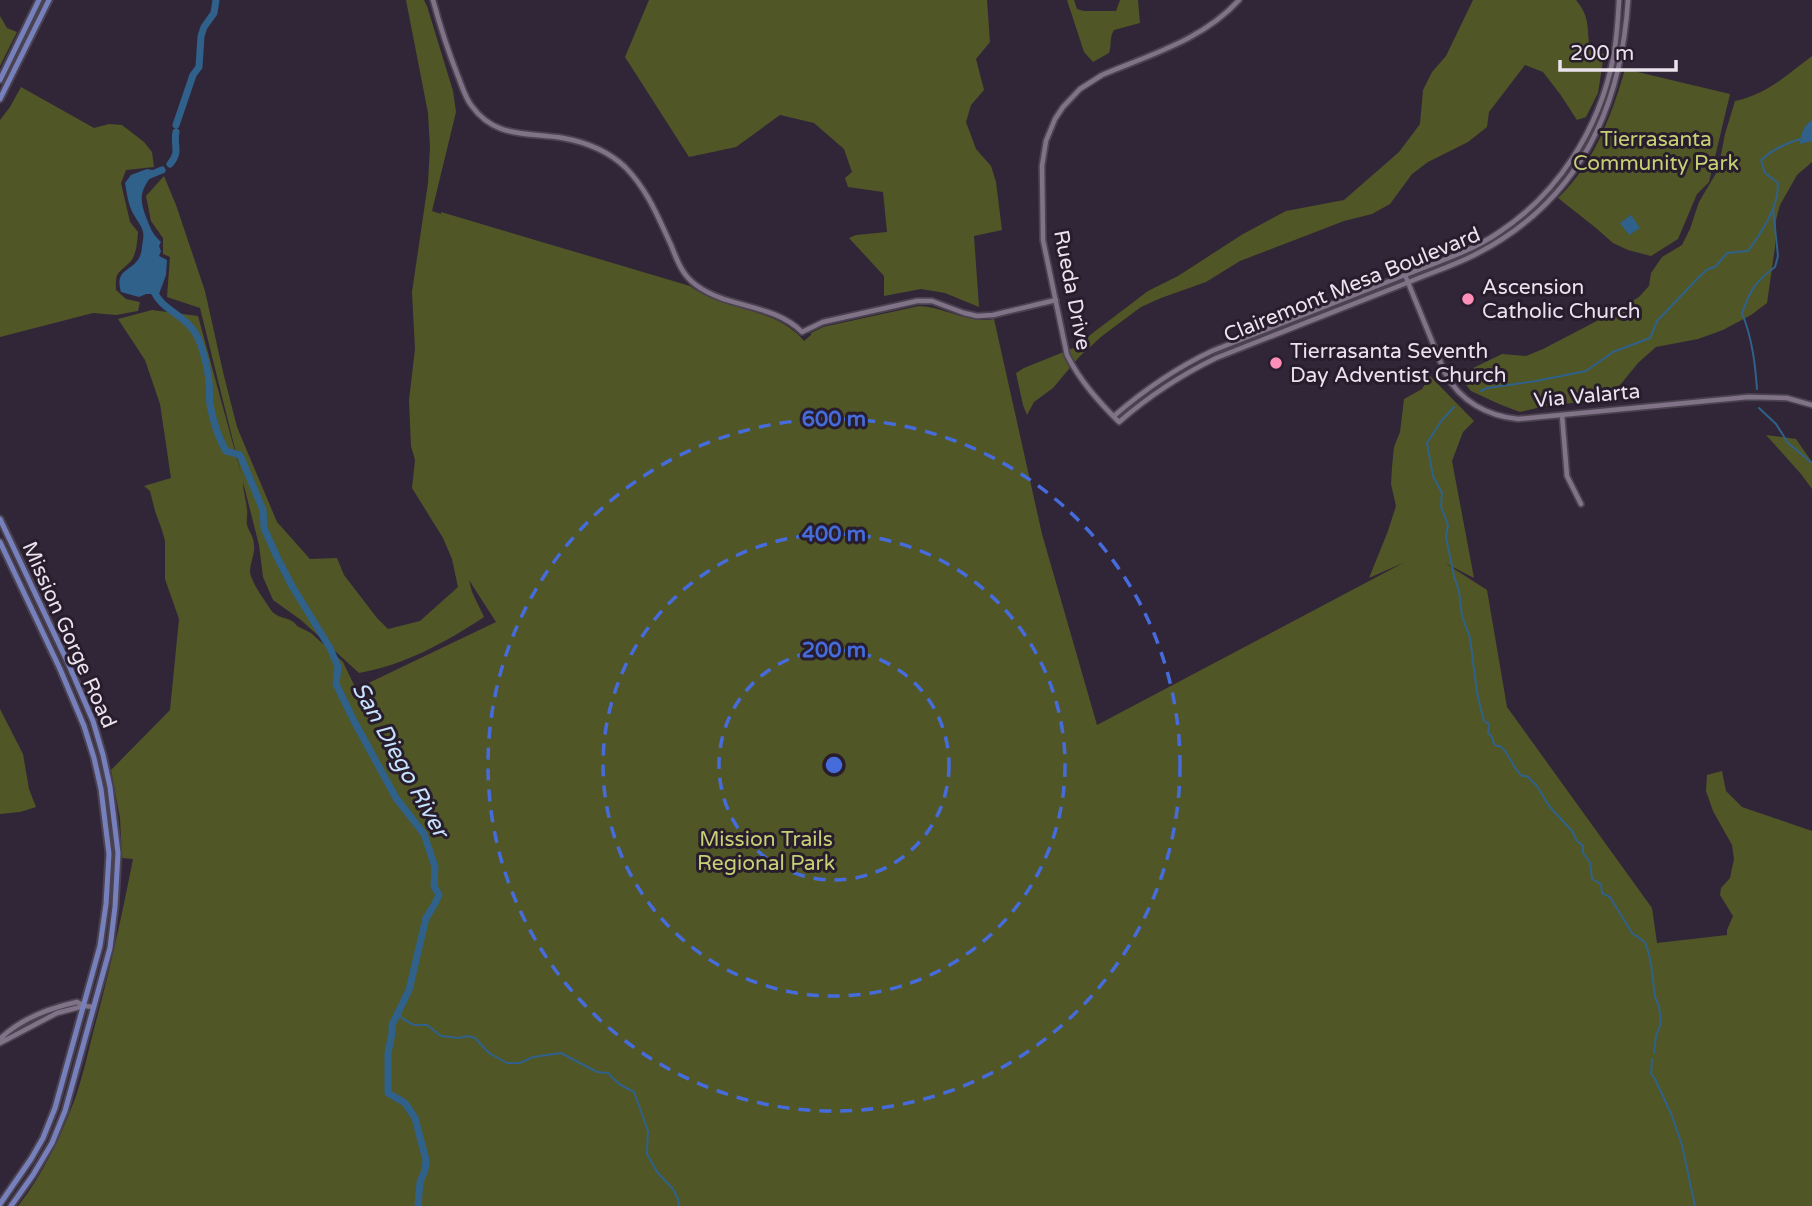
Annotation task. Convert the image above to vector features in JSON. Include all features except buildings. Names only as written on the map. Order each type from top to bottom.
[{"type":"main road","points":[[0,80],[39,0]]},
{"type":"main road","points":[[0,99],[49,0]]},
{"type":"main road","name":"Mission Gorge Road","points":[[0,519],[82,694],[100,744],[110,787],[118,853],[110,947],[65,1111],[52,1143],[26,1188],[11,1206]]},
{"type":"main road","name":"Mission Gorge Road","points":[[0,542],[73,696],[84,726],[101,789],[108,854],[106,904],[100,946],[55,1108],[43,1138],[0,1204]]},
{"type":"main road","points":[[23,1171],[23,1184],[26,1188]]},
{"type":"street","points":[[433,0],[467,99],[482,118],[510,132],[560,138],[596,147],[622,164],[648,196],[682,269],[694,284],[715,296],[779,316],[792,322],[802,332],[823,322],[916,301],[932,301],[977,316],[993,315],[1056,300]]},
{"type":"street","name":"Rueda Drive","points":[[1119,422],[1084,384],[1067,355],[1043,240],[1042,166],[1046,141],[1055,119],[1071,97],[1090,82],[1193,37],[1213,24],[1238,0]]},
{"type":"street","name":"Clairemont Mesa Boulevard","points":[[1114,416],[1149,387],[1185,364],[1455,255],[1496,235],[1519,219],[1545,194],[1574,156],[1590,128],[1615,51],[1619,0]]},
{"type":"street","name":"Clairemont Mesa Boulevard","points":[[1119,422],[1153,394],[1189,371],[1477,254],[1524,225],[1551,200],[1575,170],[1597,131],[1615,86],[1623,50],[1628,0]]},
{"type":"street","points":[[1574,156],[1575,170]]},
{"type":"street","name":"Via Valarta","points":[[1405,275],[1449,382],[1462,396],[1482,410],[1518,419],[1746,397],[1787,398],[1812,405]]},
{"type":"street","points":[[1562,415],[1567,476],[1581,505]]},
{"type":"street","points":[[0,1041],[57,1013],[85,1006],[94,1007]]},
{"type":"green space","name":"Mission Trails Regional Park","points":[[406,0],[424,0],[427,6],[453,91],[456,112],[432,211],[690,286],[718,301],[779,321],[804,341],[811,333],[823,327],[919,306],[975,319],[994,319],[1042,534],[1097,725],[1405,562],[1369,578],[1396,506],[1391,484],[1392,467],[1404,399],[1422,389],[1430,376],[1474,421],[1463,432],[1452,461],[1474,578],[1445,563],[1487,590],[1507,707],[1652,908],[1657,943],[1727,935],[1733,916],[1720,895],[1721,888],[1730,878],[1734,859],[1732,845],[1713,811],[1706,791],[1707,775],[1722,771],[1726,791],[1742,807],[1812,831],[1812,1206],[18,1206],[52,1152],[77,1093],[120,922],[133,859],[122,858],[120,818],[111,770],[170,710],[179,619],[165,579],[165,541],[150,491],[144,486],[171,478],[160,404],[145,360],[118,319],[152,310],[198,316],[242,477],[200,308],[167,297],[170,257],[163,254],[163,238],[151,221],[146,196],[164,176],[205,291],[237,427],[277,522],[310,559],[337,558],[344,575],[388,629],[420,621],[458,587],[452,559],[443,538],[412,488],[415,460],[411,446],[409,400],[415,349],[412,292],[428,183],[428,113]],"holes":[[[243,482],[259,545],[263,577],[273,600],[301,620],[359,673],[393,664],[424,651],[484,617],[469,580],[496,622],[356,689],[343,662],[311,633],[274,613],[256,586],[250,572],[254,542],[247,525]]]},
{"type":"green space","points":[[649,0],[987,0],[990,42],[976,59],[984,90],[971,105],[966,122],[976,149],[991,166],[996,182],[1002,230],[974,236],[979,307],[945,293],[921,289],[884,296],[884,276],[849,238],[887,232],[883,192],[848,187],[845,178],[852,172],[844,149],[814,123],[780,115],[736,147],[689,157],[625,57]]},
{"type":"green space","points":[[1067,0],[1074,0],[1077,9],[1084,11],[1116,11],[1120,0],[1138,0],[1140,23],[1114,30],[1109,53],[1093,62],[1084,52]]},
{"type":"green space","points":[[1473,0],[1576,0],[1586,18],[1590,48],[1604,54],[1598,93],[1586,117],[1577,120],[1543,72],[1525,65],[1489,112],[1487,127],[1468,142],[1428,162],[1412,174],[1390,204],[1372,214],[1344,221],[1240,261],[1206,282],[1141,307],[1079,357],[1053,388],[1034,402],[1027,415],[1016,373],[1076,347],[1148,291],[1286,211],[1344,200],[1399,152],[1420,124],[1423,90],[1432,72],[1446,56]]},
{"type":"green space","points":[[0,16],[7,28],[17,32],[0,66]]},
{"type":"green space","points":[[1812,56],[1812,162],[1797,175],[1780,205],[1767,303],[1723,330],[1698,339],[1656,347],[1620,385],[1581,402],[1520,412],[1471,391],[1455,371],[1467,371],[1502,354],[1526,356],[1639,297],[1649,286],[1651,273],[1662,257],[1682,245],[1690,229],[1699,202],[1718,170],[1735,101],[1767,89]]},
{"type":"green space","name":"Tierrasanta Community Park","points":[[1625,69],[1730,94],[1709,182],[1697,194],[1678,239],[1651,256],[1613,243],[1558,198],[1581,170],[1600,138]]},
{"type":"green space","points":[[21,87],[94,128],[109,124],[122,125],[152,152],[154,167],[126,170],[121,183],[130,222],[138,232],[131,261],[117,275],[116,290],[126,299],[140,302],[138,311],[116,315],[93,313],[0,337],[0,120]]},
{"type":"green space","points":[[1766,435],[1796,439],[1812,462],[1812,489],[1801,474]]},
{"type":"green space","points":[[0,709],[23,754],[29,789],[36,807],[0,814]]},
{"type":"water","points":[[1812,120],[1812,141],[1800,144],[1803,130]]},
{"type":"water","points":[[147,169],[152,170],[153,174],[143,190],[142,205],[155,236],[161,242],[159,256],[167,260],[166,275],[159,294],[139,297],[121,292],[120,284],[122,274],[140,256],[143,236],[130,207],[125,183],[131,175]]},
{"type":"water","points":[[1631,215],[1640,228],[1629,235],[1620,223]]},
{"type":"waterway","name":"San Diego River","points":[[176,125],[193,75],[199,67],[201,36],[214,13],[216,0]]},
{"type":"waterway","name":"San Diego River","points":[[170,164],[176,152],[176,132]]},
{"type":"waterway","points":[[1481,391],[1586,371],[1613,352],[1650,338],[1657,321],[1708,269],[1715,267],[1727,253],[1748,251],[1768,219],[1778,192],[1778,183],[1765,173],[1761,160],[1779,147],[1800,139]]},
{"type":"waterway","name":"San Diego River","points":[[145,177],[162,170]]},
{"type":"waterway","points":[[1757,389],[1752,350],[1742,313],[1754,287],[1775,267],[1778,256],[1773,209]]},
{"type":"waterway","name":"San Diego River","points":[[153,289],[161,302],[189,325],[197,336],[206,363],[214,423],[221,440],[226,451],[240,455],[263,510],[264,528],[277,557],[330,648],[338,667],[336,684],[396,798],[424,834],[435,867],[434,886],[439,895],[426,918],[409,990],[392,1025],[388,1053],[388,1093],[405,1103],[415,1118],[426,1160],[420,1182],[418,1206]]},
{"type":"waterway","points":[[1454,407],[1427,443],[1433,476],[1442,493],[1441,507],[1448,525],[1446,537],[1462,616],[1470,638],[1477,693],[1484,721],[1489,724],[1488,733],[1496,746],[1503,749],[1522,776],[1527,776],[1537,786],[1549,806],[1583,846],[1583,853],[1590,862],[1592,879],[1601,884],[1602,893],[1610,897],[1632,933],[1645,942],[1661,1023],[1654,1053]]},
{"type":"waterway","points":[[1759,408],[1776,424],[1788,443],[1812,463]]},
{"type":"waterway","points":[[399,1013],[403,1019],[414,1025],[427,1025],[441,1036],[475,1038],[489,1053],[507,1063],[520,1063],[533,1057],[561,1053],[597,1072],[608,1073],[619,1084],[634,1092],[648,1131],[647,1154],[657,1172],[673,1189],[679,1206]]},
{"type":"waterway","points":[[1652,1059],[1651,1074],[1672,1116],[1682,1145],[1695,1206]]},
{"type":"place","name":"Ascension Catholic Church","points":[[1468,299]]},
{"type":"place","name":"Tierrasanta Seventh Day Adventist Church","points":[[1276,363]]}]
